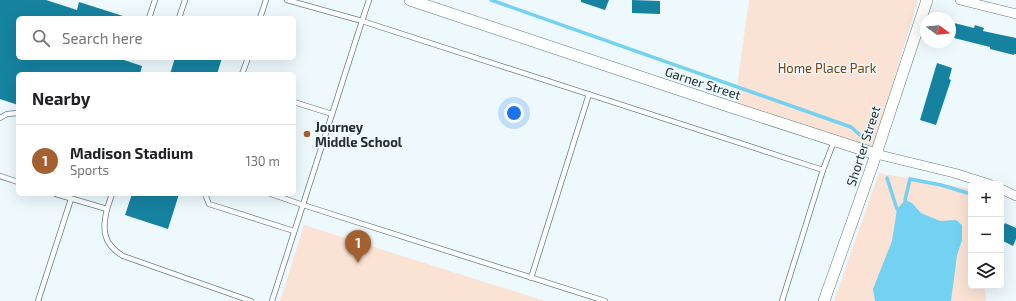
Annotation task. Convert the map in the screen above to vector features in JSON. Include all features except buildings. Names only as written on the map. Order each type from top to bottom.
[{"type":"street","name":"Garner Street","points":[[410,0],[834,141],[876,154],[954,173],[979,181]]},
{"type":"street","name":"Shorter Street","points":[[824,301],[876,154],[927,0]]},
{"type":"street","points":[[960,0],[1016,14]]},
{"type":"street","points":[[1004,190],[1016,196]]},
{"type":"lane","points":[[150,16],[155,0]]},
{"type":"lane","points":[[180,16],[185,0]]},
{"type":"lane","points":[[261,16],[266,0]]},
{"type":"lane","points":[[287,0],[362,21],[823,170]]},
{"type":"lane","points":[[272,301],[369,0]]},
{"type":"lane","points":[[243,72],[247,60]]},
{"type":"lane","points":[[531,278],[589,94]]},
{"type":"lane","points":[[296,103],[332,114]]},
{"type":"lane","points":[[0,118],[7,114],[16,114]]},
{"type":"lane","points":[[782,301],[823,170],[834,141]]},
{"type":"lane","points":[[0,176],[16,181]]},
{"type":"lane","points":[[62,196],[107,209]]},
{"type":"lane","points":[[111,196],[107,209],[104,232],[108,242],[114,250],[123,256],[251,301]]},
{"type":"lane","points":[[206,196],[208,204],[294,231]]},
{"type":"lane","points":[[277,196],[605,301]]},
{"type":"lane","points":[[38,301],[71,199]]},
{"type":"green space","name":"Home Place Park","points":[[749,0],[918,0],[874,145],[869,152],[734,108]]},
{"type":"green space","points":[[879,173],[968,188],[968,289],[986,289],[986,301],[834,301]]},
{"type":"green space","points":[[304,225],[545,301],[280,301]]},
{"type":"water","points":[[905,200],[912,203],[921,213],[940,221],[956,220],[962,225],[962,240],[957,255],[951,301],[875,301],[873,289],[892,241],[897,209]]},
{"type":"waterway","points":[[491,0],[851,127],[860,135]]},
{"type":"waterway","points":[[887,178],[897,209]]},
{"type":"waterway","points":[[905,200],[910,179],[941,185],[968,193]]},
{"type":"place","name":"Journey Middle School","points":[[307,134]]},
{"type":"place","name":"Madison Stadium","points":[[358,263]]}]
